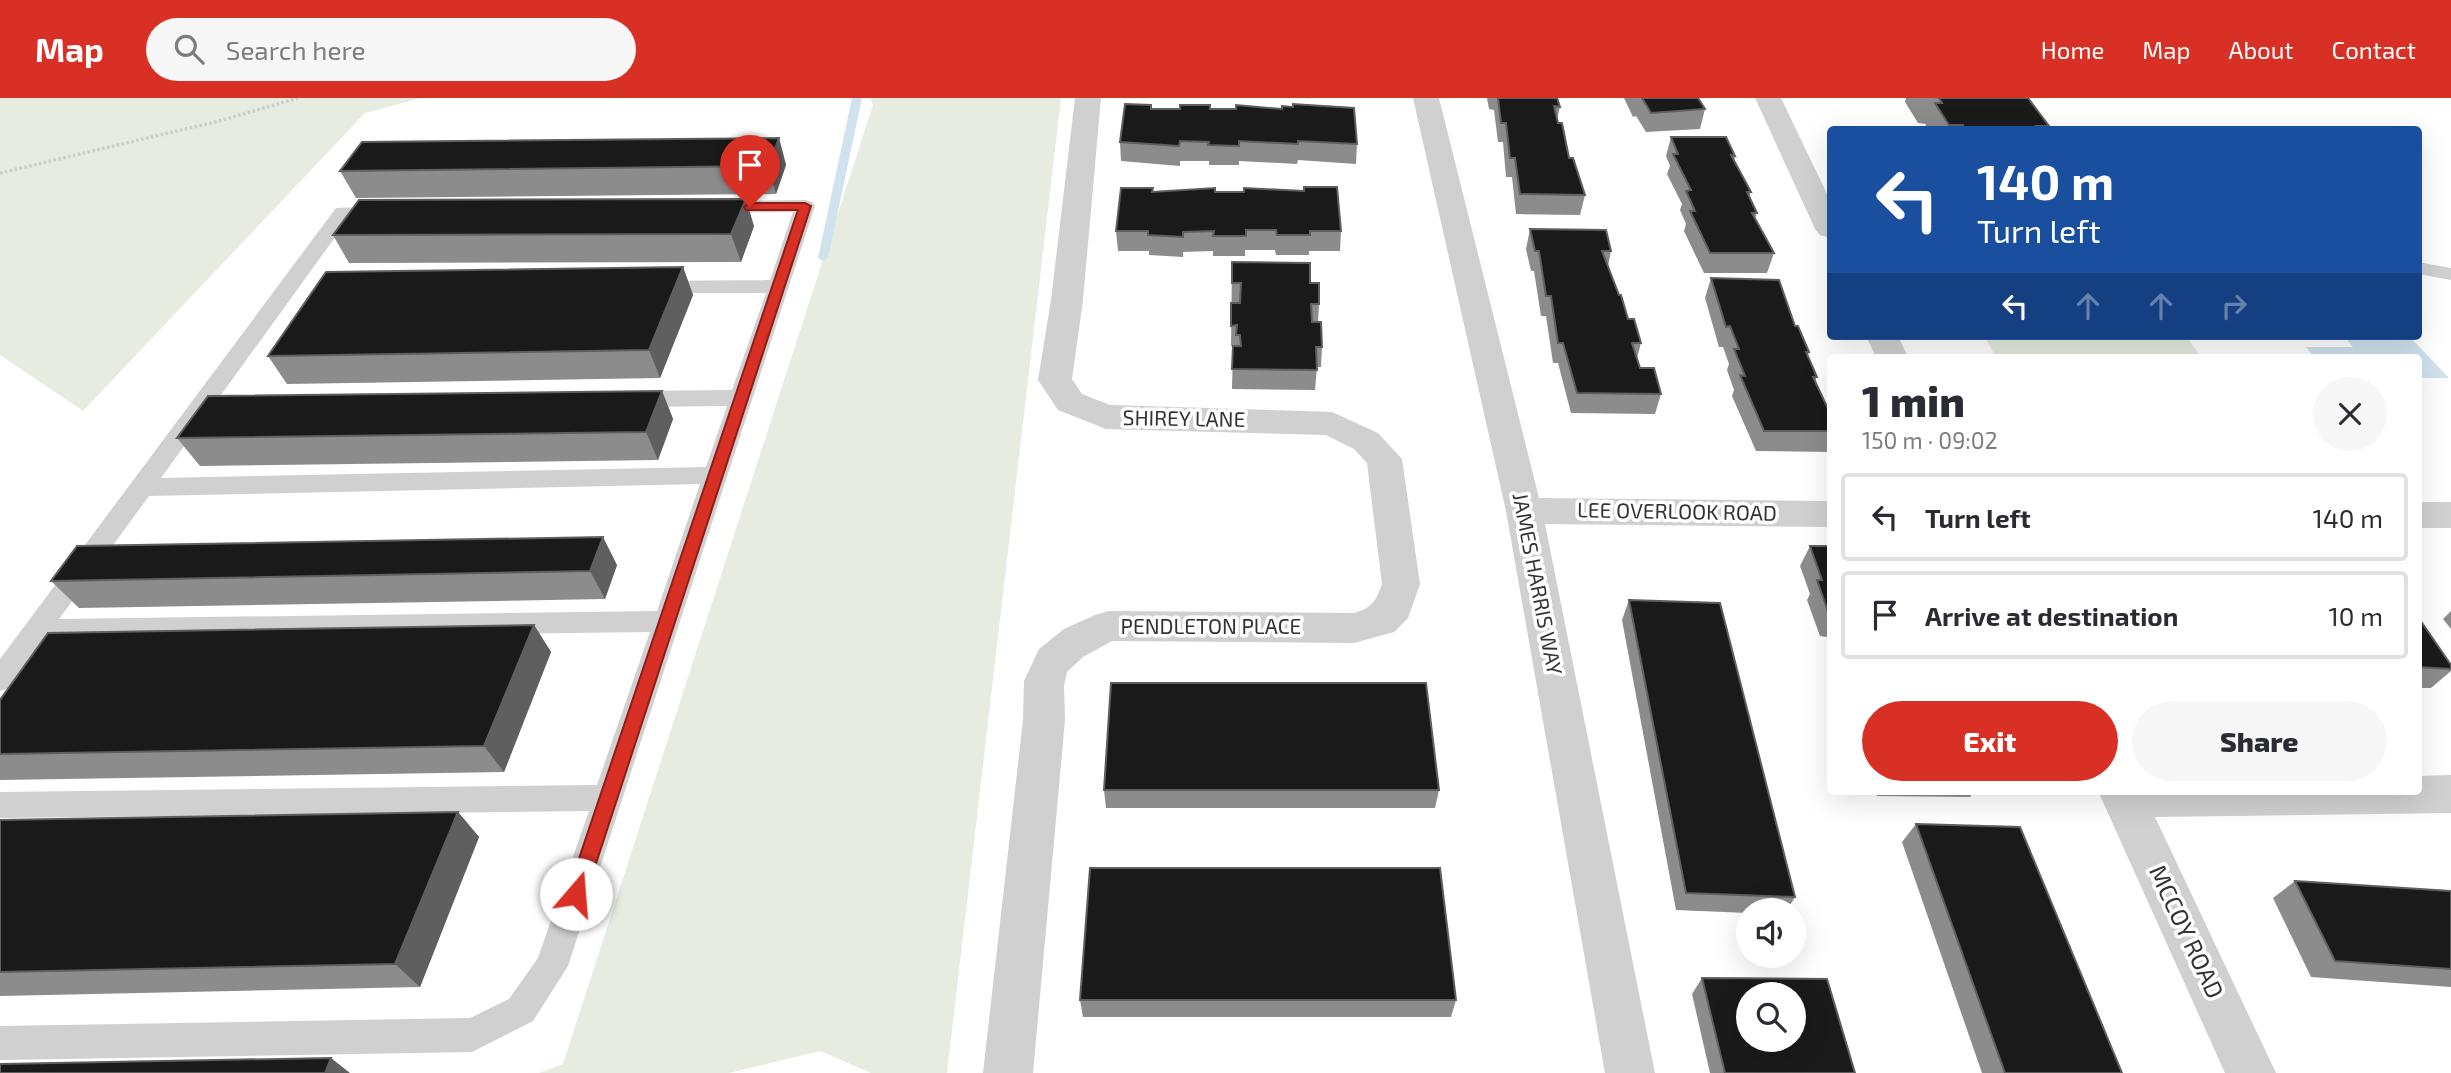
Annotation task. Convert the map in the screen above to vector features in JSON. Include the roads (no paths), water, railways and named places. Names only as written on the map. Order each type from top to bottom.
[{"type":"street","name":"SHIREY LANE","points":[[1088,98],[1068,300],[1055,380],[1070,402],[1106,417],[1332,424],[1366,441],[1384,459],[1391,508]]},
{"type":"street","name":"JAMES HARRIS WAY","points":[[1426,98],[1524,511],[1630,1073]]},
{"type":"street","points":[[1768,98],[1827,223]]},
{"type":"street","name":"PENDLETON PLACE","points":[[1008,1073],[1044,720],[1044,680],[1057,656],[1080,637],[1109,626],[1354,628],[1380,621],[1394,607],[1401,584],[1391,508]]},
{"type":"street","name":"LEE OVERLOOK ROAD","points":[[1524,511],[1827,514]]},
{"type":"street","points":[[2422,515],[2451,514]]},
{"type":"street","points":[[2422,794],[2451,794]]},
{"type":"street","name":"MCCOY ROAD","points":[[2123,795],[2251,1073]]},
{"type":"lane","points":[[3,1049],[472,1035],[521,1010],[552,967],[805,206],[696,208]]},
{"type":"lane","points":[[0,680],[343,212],[411,211]]},
{"type":"lane","points":[[2422,269],[2451,274]]},
{"type":"lane","points":[[628,288],[778,286]]},
{"type":"lane","points":[[285,291],[313,291]]},
{"type":"lane","points":[[603,400],[741,398]]},
{"type":"lane","points":[[202,404],[230,404]]},
{"type":"lane","points":[[142,487],[715,475]]},
{"type":"lane","points":[[37,630],[667,621]]},
{"type":"lane","points":[[0,805],[608,797]]},
{"type":"water","points":[[2347,340],[2413,340],[2449,378],[2422,378],[2422,354],[2312,354],[2306,347],[2353,347]]},
{"type":"waterway","points":[[823,258],[857,98]]}]
